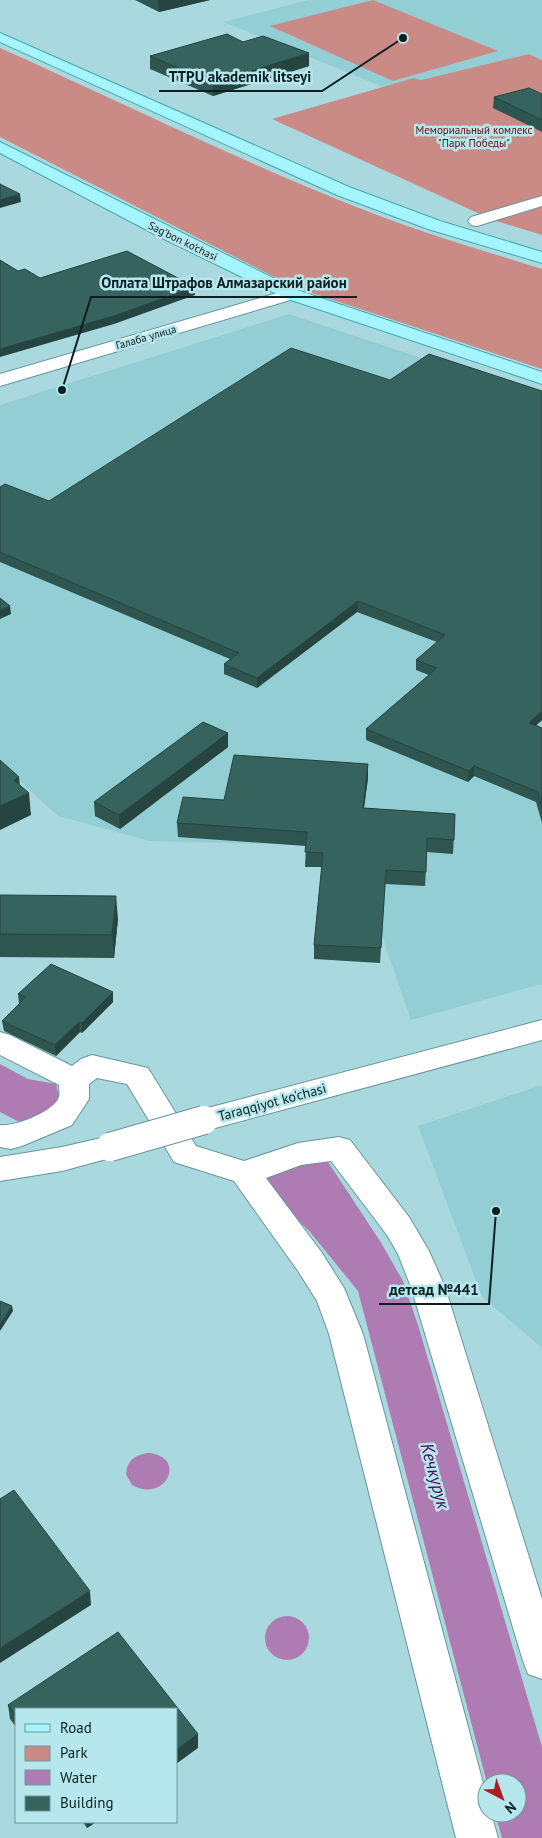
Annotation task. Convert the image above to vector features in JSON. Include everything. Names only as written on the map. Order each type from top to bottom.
[{"type":"main road","points":[[0,37],[343,191],[434,225],[542,258]]},
{"type":"main road","name":"Sag’bon ko’chasi","points":[[1,149],[291,294],[542,378]]},
{"type":"street","points":[[477,221],[542,201]]},
{"type":"street","name":"Галаба улица","points":[[0,380],[291,294]]},
{"type":"street","name":"Taraqqiyot ko'chasi","points":[[0,1169],[62,1159],[110,1147],[542,1030]]},
{"type":"street","points":[[0,1042],[74,1080]]},
{"type":"street","points":[[74,1080],[92,1066],[137,1076],[186,1154],[244,1174],[310,1262],[332,1297],[346,1334],[477,1838]]},
{"type":"street","points":[[0,1136],[11,1138],[62,1117],[74,1099],[74,1080]]},
{"type":"street","points":[[244,1174],[298,1154],[339,1148],[398,1226],[413,1251],[428,1287],[542,1661]]},
{"type":"shaded area","points":[[308,0],[542,0],[542,60],[529,54],[421,80],[414,78],[385,88],[224,22]]},
{"type":"shaded area","points":[[289,314],[542,398],[542,984],[411,1020],[351,846],[150,841],[58,816],[0,763],[0,405]]},
{"type":"shaded area","points":[[542,1085],[542,1348],[482,1297],[418,1126]]},
{"type":"green space","points":[[373,0],[498,51],[393,81],[270,26]]},
{"type":"green space","points":[[0,48],[313,190],[404,225],[542,269],[542,369],[294,287],[0,137]]},
{"type":"green space","name":"Мемориальный комлекс \"Парк Победы\"","points":[[529,54],[542,60],[542,235],[493,220],[272,119],[414,78],[421,80]]},
{"type":"water","points":[[0,1064],[28,1079],[56,1084],[59,1096],[55,1109],[25,1125],[0,1112]]},
{"type":"water","name":"Кечкурук","points":[[326,1159],[380,1241],[403,1281],[418,1325],[542,1747],[542,1838],[502,1838],[498,1823],[527,1823],[527,1773],[484,1773],[358,1291],[310,1232],[260,1183],[264,1170]]},
{"type":"water","points":[[148,1453],[160,1456],[167,1462],[169,1469],[168,1477],[163,1484],[154,1488],[144,1489],[132,1485],[126,1474],[132,1459]]},
{"type":"water","points":[[291,1616],[303,1622],[308,1629],[308,1647],[303,1654],[296,1659],[283,1660],[275,1657],[268,1650],[265,1634],[268,1626],[275,1619]]},
{"type":"building","points":[[227,34],[243,42],[263,36],[309,53],[213,83],[150,56]]},
{"type":"building","points":[[529,88],[542,94],[542,120],[494,97]]},
{"type":"building","points":[[0,184],[20,194],[0,200]]},
{"type":"building","points":[[127,251],[195,287],[114,316],[0,349],[0,260],[18,271],[25,269],[40,278]]},
{"type":"building","points":[[291,348],[390,380],[429,354],[542,391],[542,711],[529,723],[542,728],[542,808],[538,792],[474,766],[469,771],[366,729],[437,668],[416,660],[445,635],[358,601],[257,678],[224,664],[239,653],[0,552],[0,487],[5,484],[49,501]]},
{"type":"building","points":[[0,598],[10,606],[0,610]]},
{"type":"building","points":[[203,722],[228,733],[119,815],[94,802]]},
{"type":"building","points":[[234,755],[368,764],[363,808],[455,814],[454,840],[427,838],[426,872],[386,870],[381,948],[314,945],[323,853],[305,852],[307,832],[177,823],[183,797],[224,800]]},
{"type":"building","points":[[0,760],[19,777],[14,780],[29,793],[0,806]]},
{"type":"building","points":[[0,895],[116,896],[112,935],[0,934]]},
{"type":"building","points":[[51,964],[113,992],[82,1023],[79,1022],[55,1045],[2,1021],[26,997],[18,994]]},
{"type":"building","points":[[0,1301],[12,1306],[0,1324]]},
{"type":"building","points":[[14,1490],[90,1591],[0,1648],[0,1499]]},
{"type":"building","points":[[118,1632],[178,1708],[15,1708],[15,1715],[8,1705]]},
{"type":"building","points":[[178,1708],[198,1734],[178,1749]]},
{"type":"place","name":"TTPU akademik litseyi","points":[[403,38]]},
{"type":"place","name":"Оплата Штрафов Aлмазарский район","points":[[62,390]]},
{"type":"place","name":"детсад №441","points":[[496,1211]]}]
